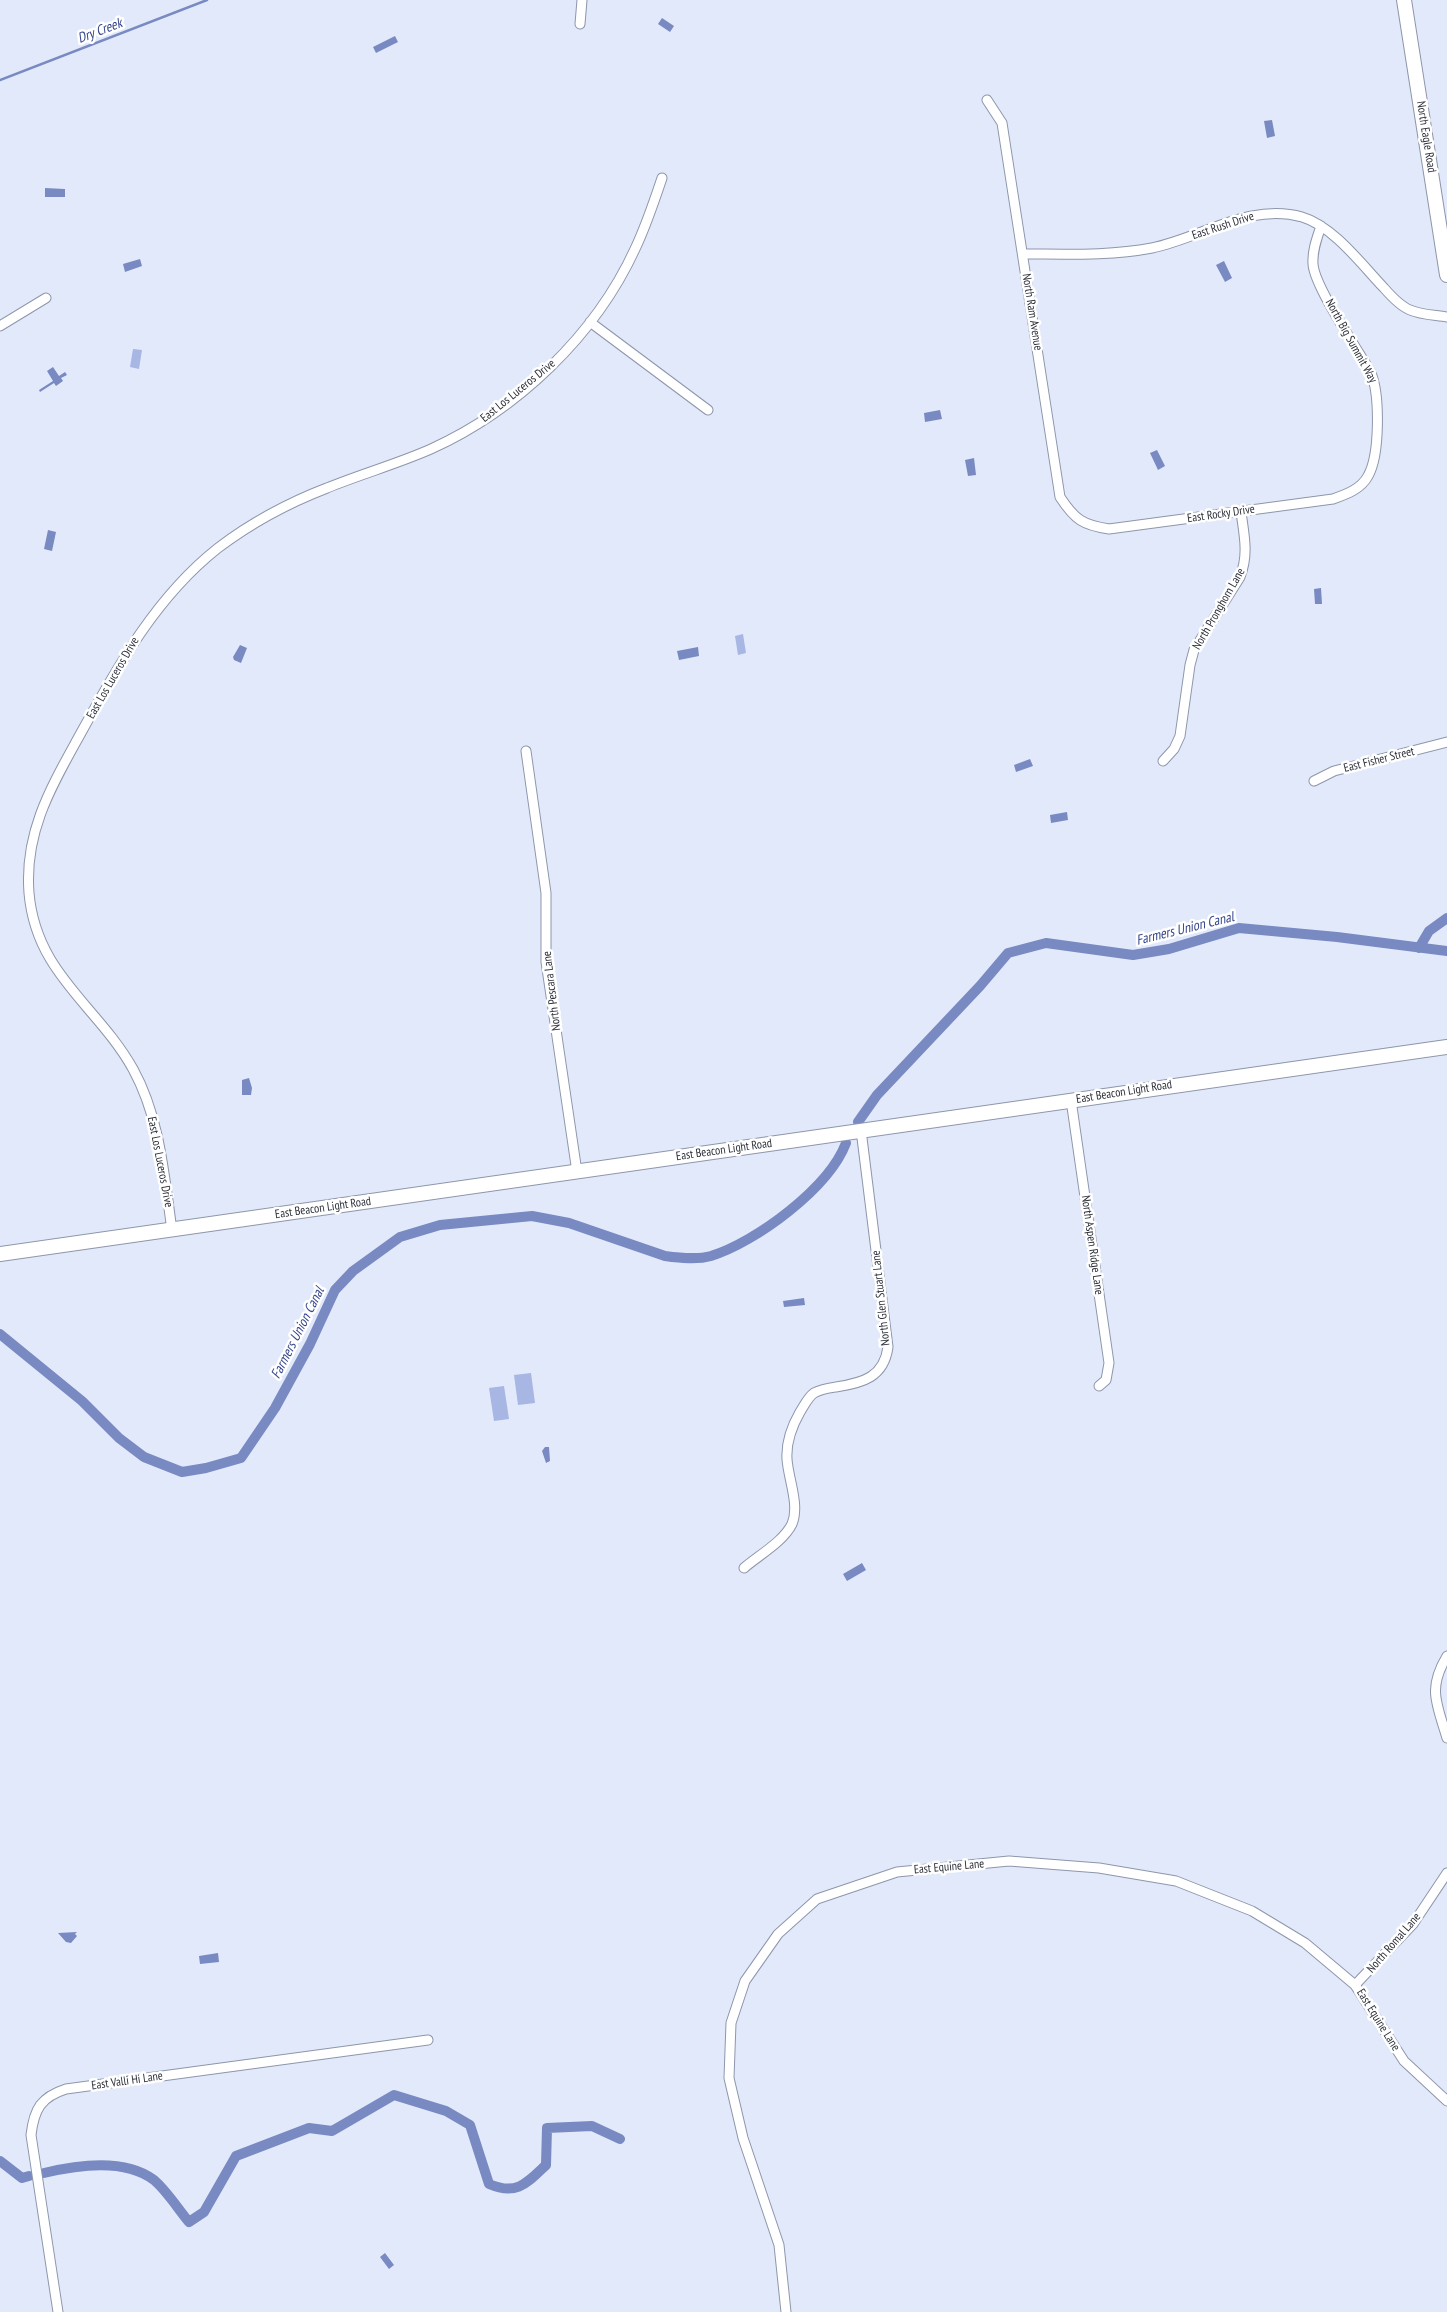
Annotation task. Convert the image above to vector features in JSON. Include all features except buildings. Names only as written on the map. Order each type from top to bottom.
[{"type":"main road","name":"North Eagle Road","points":[[1404,0],[1447,275]]},
{"type":"main road","name":"East Beacon Light Road","points":[[0,1254],[1447,1047]]},
{"type":"street","points":[[580,24],[582,0]]},
{"type":"street","name":"North Ram Avenue","points":[[987,100],[1002,123],[1060,497],[1070,513],[1080,521]]},
{"type":"street","name":"East Los Luceros Drive","points":[[172,1230],[161,1152],[146,1098],[124,1055],[108,1031],[68,986],[52,964],[33,918],[29,863],[35,826],[50,788],[135,640],[186,578],[217,549],[256,522],[294,502],[432,449],[484,421],[524,390],[562,355],[611,294],[635,251],[662,178]]},
{"type":"street","name":"East Rush Drive","points":[[1023,254],[1101,254],[1147,249],[1174,242],[1246,217],[1265,213],[1285,213],[1304,217],[1321,226],[1395,300],[1408,310],[1447,318]]},
{"type":"street","name":"North Big Summit Way","points":[[1321,226],[1315,244],[1313,264],[1319,284],[1377,386],[1378,400],[1374,461],[1368,477],[1360,486]]},
{"type":"street","points":[[0,326],[46,298]]},
{"type":"street","points":[[590,322],[708,410]]},
{"type":"street","name":"East Rocky Drive","points":[[1080,521],[1090,526],[1109,530],[1333,499],[1349,494],[1360,486]]},
{"type":"street","name":"North Pronghorn Lane","points":[[1163,761],[1174,749],[1180,736],[1191,657],[1240,577],[1245,564],[1246,550],[1241,512]]},
{"type":"street","name":"East Fisher Street","points":[[1314,781],[1334,771],[1447,742]]},
{"type":"street","name":"North Pescara Lane","points":[[526,751],[546,893],[546,962],[577,1172]]},
{"type":"street","name":"North Aspen Ridge Lane","points":[[1071,1100],[1109,1363],[1106,1380],[1099,1386]]},
{"type":"street","name":"North Glen Stuart Lane","points":[[744,1568],[781,1538],[792,1523],[794,1508],[787,1458],[788,1442],[800,1411],[814,1393],[824,1389],[862,1382],[881,1368],[886,1359],[888,1347],[861,1130]]},
{"type":"street","points":[[1447,1656],[1437,1672],[1434,1695],[1447,1738]]},
{"type":"street","name":"East Equine Lane","points":[[786,2312],[779,2245],[742,2138],[729,2078],[731,2023],[745,1981],[778,1934],[816,1899],[897,1872],[1009,1861],[1099,1868],[1176,1881],[1252,1911],[1305,1943],[1355,1985],[1404,2061],[1447,2101]]},
{"type":"street","name":"North Romal Lane","points":[[1355,1985],[1413,1924],[1447,1873]]},
{"type":"street","name":"East Valli Hi Lane","points":[[58,2312],[31,2135],[33,2117],[43,2101],[54,2093],[66,2089],[428,2040]]},
{"type":"shaded area","points":[[662,18],[674,26],[670,32],[658,24]]},
{"type":"shaded area","points":[[395,36],[398,42],[376,53],[373,47]]},
{"type":"shaded area","points":[[1272,120],[1275,136],[1267,138],[1264,121]]},
{"type":"shaded area","points":[[45,188],[65,189],[65,197],[45,197]]},
{"type":"shaded area","points":[[140,259],[142,266],[125,272],[123,264]]},
{"type":"shaded area","points":[[1224,261],[1232,278],[1225,282],[1216,265]]},
{"type":"shaded area","points":[[133,349],[142,350],[139,369],[130,367]]},
{"type":"shaded area","points":[[53,367],[59,376],[65,372],[67,375],[61,378],[63,381],[56,386],[54,383],[40,392],[39,390],[53,381],[47,371]]},
{"type":"shaded area","points":[[940,410],[942,419],[925,422],[924,413]]},
{"type":"shaded area","points":[[1157,450],[1165,466],[1158,470],[1150,453]]},
{"type":"shaded area","points":[[974,458],[976,475],[968,476],[965,460]]},
{"type":"shaded area","points":[[48,530],[56,532],[52,551],[44,549]]},
{"type":"shaded area","points":[[1321,588],[1322,604],[1315,604],[1314,589]]},
{"type":"shaded area","points":[[743,634],[746,653],[738,655],[735,636]]},
{"type":"shaded area","points":[[240,645],[247,648],[241,663],[234,660],[233,657]]},
{"type":"shaded area","points":[[698,647],[699,656],[679,660],[677,651]]},
{"type":"shaded area","points":[[1030,759],[1033,766],[1016,772],[1014,765]]},
{"type":"shaded area","points":[[1067,812],[1068,820],[1051,823],[1050,815]]},
{"type":"shaded area","points":[[249,1078],[252,1088],[251,1095],[242,1095],[242,1080]]},
{"type":"shaded area","points":[[804,1298],[805,1305],[784,1307],[783,1301]]},
{"type":"shaded area","points":[[531,1373],[535,1403],[518,1405],[514,1375]]},
{"type":"shaded area","points":[[504,1386],[509,1419],[494,1421],[489,1388]]},
{"type":"shaded area","points":[[545,1447],[549,1447],[550,1461],[546,1463],[542,1451]]},
{"type":"shaded area","points":[[862,1563],[866,1570],[847,1581],[843,1574]]},
{"type":"shaded area","points":[[77,1932],[75,1934],[77,1936],[71,1943],[66,1942],[58,1933]]},
{"type":"shaded area","points":[[218,1953],[219,1962],[200,1964],[199,1956]]},
{"type":"shaded area","points":[[385,2253],[394,2265],[389,2269],[380,2257]]},
{"type":"waterway","name":"Dry Creek","points":[[0,80],[207,0]]},
{"type":"waterway","points":[[1419,948],[1429,931],[1447,918]]},
{"type":"waterway","name":"Farmers Union Canal","points":[[858,1122],[877,1095],[980,986],[1008,953],[1046,943],[1133,955],[1169,949],[1239,928],[1337,937],[1447,951]]},
{"type":"waterway","name":"Farmers Union Canal","points":[[0,1334],[82,1401],[119,1438],[144,1457],[182,1472],[206,1468],[241,1458],[275,1408],[310,1344],[335,1290],[353,1271],[400,1237],[440,1225],[532,1216],[569,1223],[665,1256],[688,1258],[711,1256],[749,1239],[789,1211],[824,1178],[846,1143]]},
{"type":"waterway","points":[[44,2173],[100,2165],[129,2168],[142,2173],[159,2184],[189,2222],[204,2212],[236,2156],[309,2128],[332,2131],[394,2095],[446,2111],[470,2125],[489,2184],[507,2189],[521,2186],[546,2165],[547,2128],[592,2126],[620,2139]]},
{"type":"waterway","points":[[0,2161],[22,2178],[29,2176]]}]
